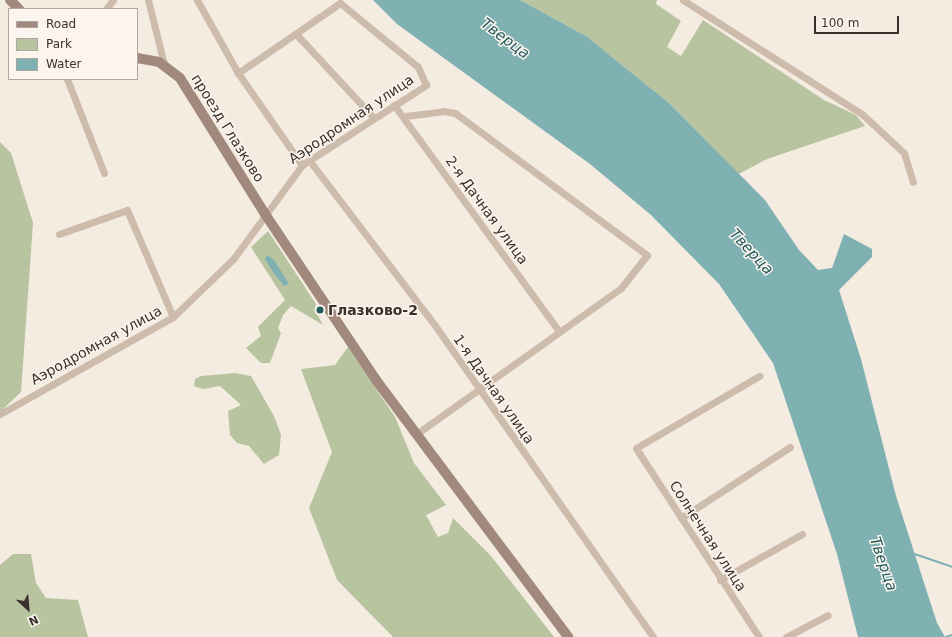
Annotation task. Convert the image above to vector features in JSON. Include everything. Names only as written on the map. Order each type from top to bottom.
[{"type":"main road","points":[[10,0],[18,8]]},
{"type":"main road","points":[[138,58],[164,64]]},
{"type":"main road","name":"проезд Глазково","points":[[164,64],[184,84],[265,214],[416,434],[568,637]]},
{"type":"street","points":[[107,8],[113,0]]},
{"type":"street","points":[[148,0],[164,64]]},
{"type":"street","points":[[197,0],[238,73],[302,165]]},
{"type":"street","points":[[683,0],[862,114],[904,153],[912,182]]},
{"type":"street","points":[[238,73],[296,34],[338,1]]},
{"type":"street","name":"Аэродромная улица","points":[[0,414],[173,318],[234,258],[302,165],[373,117],[426,85],[418,67],[338,1]]},
{"type":"street","points":[[296,34],[373,117]]},
{"type":"street","points":[[67,80],[104,173]]},
{"type":"street","name":"2-я Дачная улица","points":[[394,105],[405,116],[559,332]]},
{"type":"street","points":[[405,116],[443,111],[456,113],[647,255],[621,288],[559,332],[480,392],[416,434]]},
{"type":"street","name":"1-я Дачная улица","points":[[309,160],[434,324],[480,392],[653,637]]},
{"type":"street","points":[[59,234],[127,210],[173,318]]},
{"type":"street","name":"Солнечная улица","points":[[758,637],[636,448],[759,376]]},
{"type":"street","points":[[681,518],[790,447]]},
{"type":"street","points":[[720,580],[802,534]]},
{"type":"street","points":[[786,637],[828,615]]},
{"type":"green space","points":[[520,0],[657,0],[656,4],[681,21],[667,47],[681,56],[703,20],[824,100],[856,115],[865,126],[767,159],[739,174],[669,103],[586,36]]},
{"type":"green space","points":[[0,142],[11,153],[33,223],[21,392],[0,412]]},
{"type":"green space","points":[[268,231],[316,304],[315,310],[323,325],[291,306],[283,315],[278,328],[281,333],[270,363],[261,363],[246,348],[261,336],[258,327],[285,300],[251,247]]},
{"type":"green space","points":[[348,347],[395,417],[414,463],[446,505],[426,515],[438,537],[448,533],[453,518],[491,556],[554,637],[393,637],[337,580],[309,508],[332,452],[301,369],[335,365]]},
{"type":"green space","points":[[235,373],[251,376],[274,416],[281,435],[279,455],[264,464],[249,446],[237,443],[230,435],[228,411],[241,405],[220,386],[203,389],[194,386],[195,379],[201,376]]},
{"type":"green space","points":[[13,554],[31,554],[36,583],[46,598],[78,600],[88,637],[0,637],[0,565]]},
{"type":"water","name":"Тверца","points":[[373,0],[520,0],[586,36],[669,103],[765,200],[799,250],[818,270],[832,268],[844,234],[872,249],[872,257],[839,290],[861,359],[896,496],[937,623],[945,637],[858,637],[837,554],[773,363],[719,284],[651,215],[590,164],[397,24]]},
{"type":"water","points":[[267,255],[274,260],[289,284],[284,286],[273,272],[265,259]]},
{"type":"waterway","points":[[915,554],[952,567]]},
{"type":"waterway","points":[[946,637],[952,635]]},
{"type":"place","name":"Глазково-2","points":[[320,310]]}]
